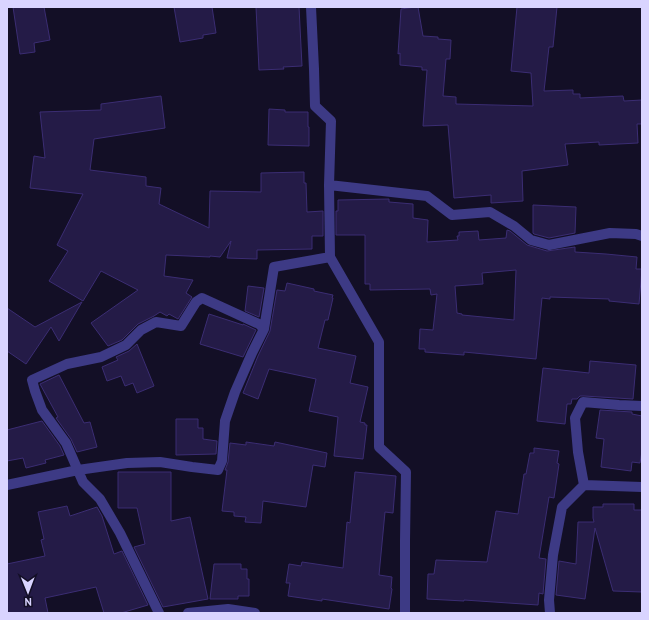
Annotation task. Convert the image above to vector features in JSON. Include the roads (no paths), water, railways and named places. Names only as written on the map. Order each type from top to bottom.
[{"type":"street","points":[[311,7],[315,106],[331,121],[329,185],[330,257],[379,342],[379,447],[406,472],[405,613]]},
{"type":"street","points":[[329,185],[427,196],[452,215],[490,212],[514,226],[531,240],[549,245],[610,233],[636,234],[642,236]]},
{"type":"street","points":[[7,484],[127,462],[160,462],[192,468],[218,470],[222,461],[225,421],[235,392],[264,329],[274,267],[330,257]]},
{"type":"street","points":[[159,613],[120,533],[100,499],[83,482],[66,443],[42,410],[32,380],[67,364],[101,357],[126,345],[141,330],[156,322],[181,326],[196,302],[202,298],[259,324],[264,329]]},
{"type":"street","points":[[584,485],[578,452],[575,418],[583,402],[642,406]]},
{"type":"street","points":[[550,613],[549,600],[553,555],[562,507],[584,485],[642,487]]},
{"type":"street","points":[[188,613],[228,609],[255,613]]}]
